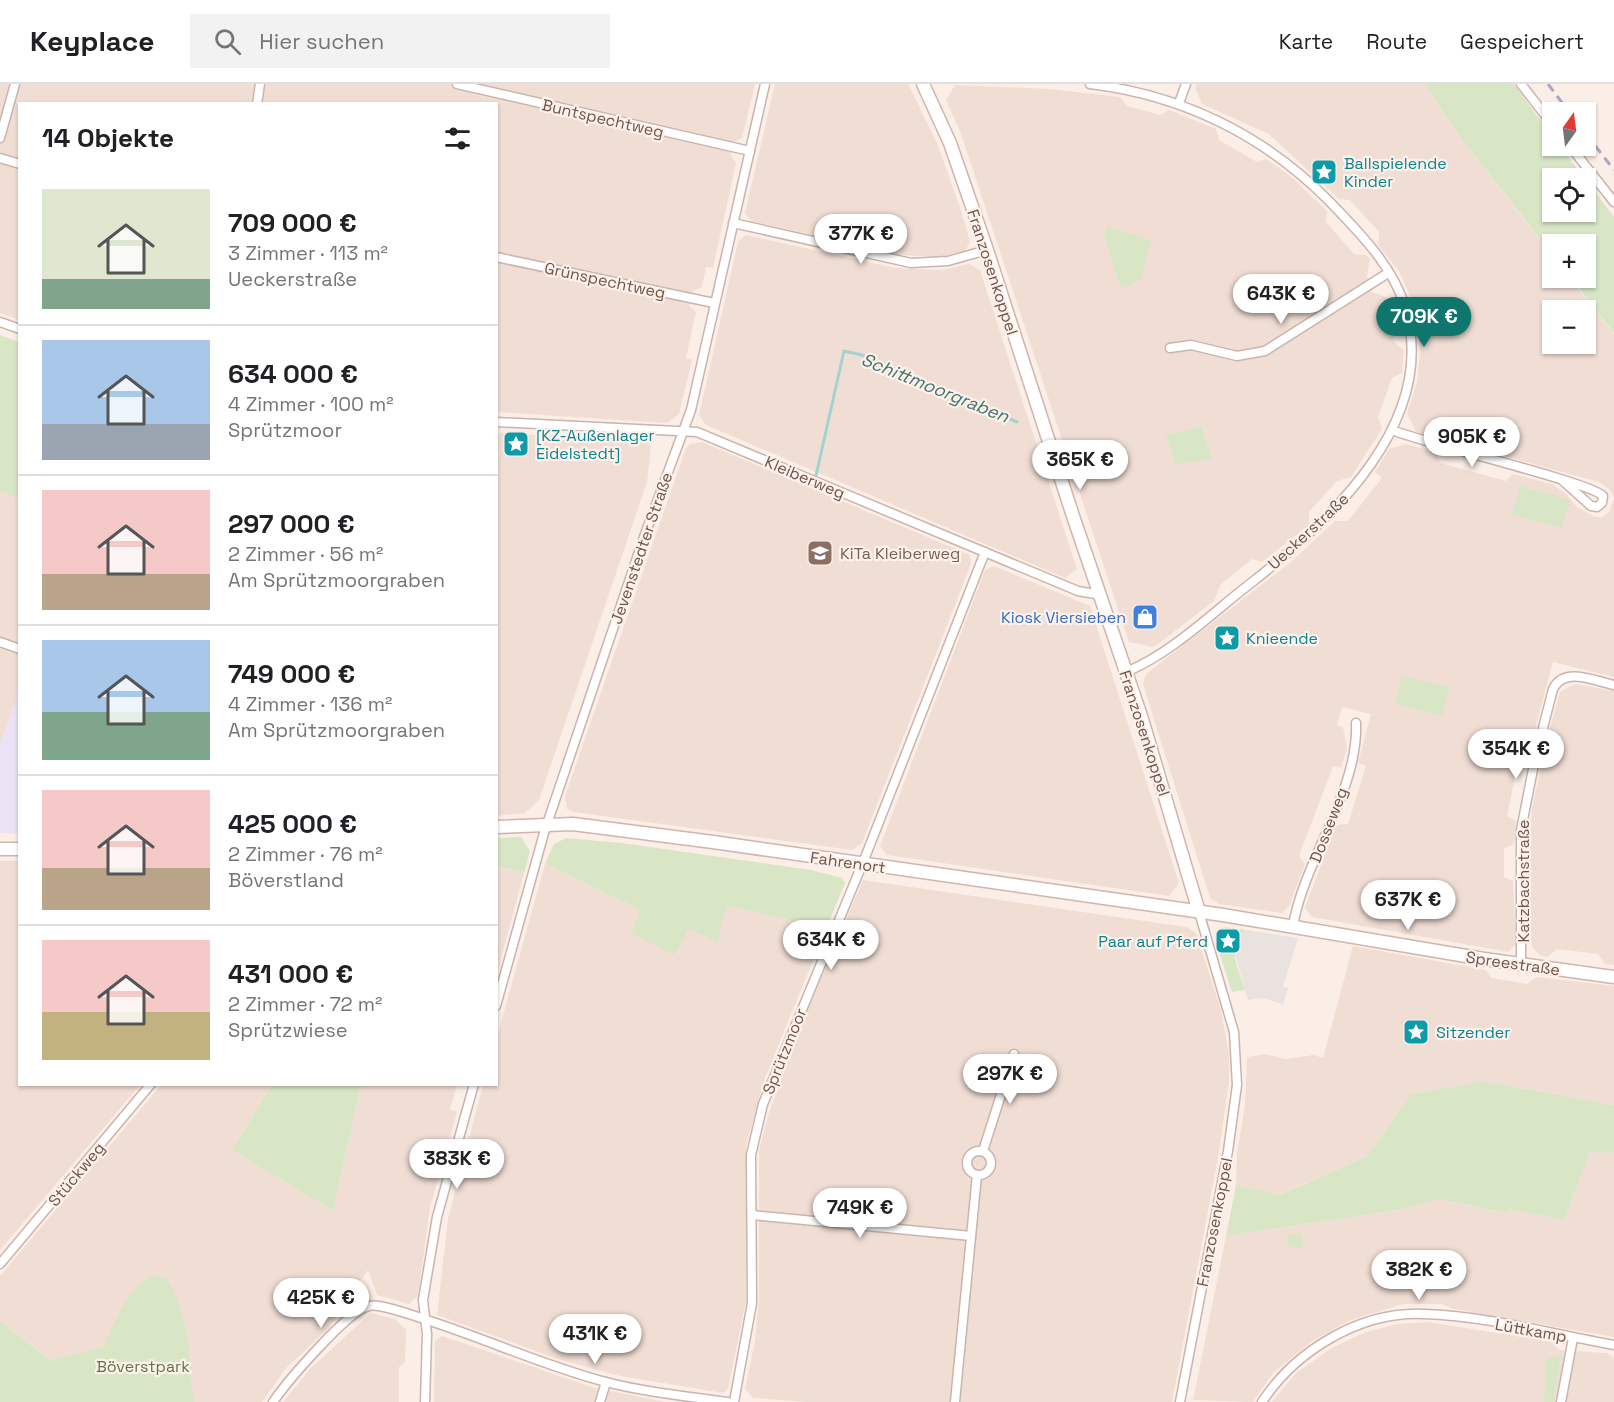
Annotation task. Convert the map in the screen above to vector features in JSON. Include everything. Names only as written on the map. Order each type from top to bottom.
[{"type":"street","points":[[0,138],[15,84]]},
{"type":"street","points":[[257,102],[260,84]]},
{"type":"street","name":"Buntspechtweg","points":[[457,84],[750,151]]},
{"type":"street","name":"Jevenstedter Straße","points":[[498,998],[548,823],[691,410],[765,84]]},
{"type":"street","name":"Franzosenkoppel","points":[[924,84],[950,143],[1101,595],[1234,1032],[1237,1085],[1228,1151],[1180,1402]]},
{"type":"street","name":"Ueckerstraße","points":[[1090,84],[1130,90],[1179,103],[1252,139],[1311,183],[1370,247],[1388,273],[1405,305],[1411,344],[1408,380],[1392,430],[1353,489],[1310,534],[1168,647],[1148,662],[1126,672]]},
{"type":"street","points":[[1179,103],[1186,84]]},
{"type":"street","points":[[1521,84],[1542,111]]},
{"type":"street","points":[[1578,156],[1614,202]]},
{"type":"street","points":[[0,158],[18,163]]},
{"type":"street","points":[[733,223],[911,263],[948,261],[987,250]]},
{"type":"street","name":"Grünspechtweg","points":[[498,257],[714,303]]},
{"type":"street","points":[[1170,348],[1191,345],[1237,356],[1265,351],[1388,273]]},
{"type":"street","points":[[0,322],[18,329]]},
{"type":"street","name":"Kleiberweg","points":[[498,422],[697,432],[1078,591],[1101,595]]},
{"type":"street","points":[[1392,430],[1412,438],[1562,480],[1600,492],[1604,498],[1602,503],[1597,507],[1592,506],[1562,480]]},
{"type":"street","name":"Sprützmoor","points":[[734,1402],[750,1322],[751,1155],[763,1104],[986,552]]},
{"type":"street","points":[[0,642],[18,648]]},
{"type":"street","name":"Katzbachstraße","points":[[1521,965],[1521,830],[1535,759],[1553,689],[1559,680],[1569,676],[1614,685]]},
{"type":"street","name":"Dosseweg","points":[[1293,926],[1299,900],[1350,764],[1356,737],[1356,723]]},
{"type":"street","name":"Fahrenort","points":[[498,827],[548,823],[609,828],[1199,912]]},
{"type":"street","points":[[0,849],[18,849]]},
{"type":"street","name":"Spreestraße","points":[[1199,912],[1521,965],[1614,977]]},
{"type":"street","points":[[984,1151],[1014,1054]]},
{"type":"street","name":"Stückweg","points":[[0,1264],[149,1086]]},
{"type":"street","points":[[425,1402],[427,1334],[423,1300],[437,1217],[473,1086]]},
{"type":"street","points":[[975,1151],[984,1151],[990,1157],[991,1166],[986,1173],[977,1174],[968,1166],[968,1157],[975,1151]]},
{"type":"street","points":[[955,1402],[977,1174]]},
{"type":"street","points":[[752,1215],[971,1236]]},
{"type":"street","points":[[273,1402],[292,1376],[362,1308],[375,1305],[424,1320],[536,1361],[606,1382],[728,1402]]},
{"type":"street","name":"Lüttkamp","points":[[1262,1402],[1289,1369],[1329,1340],[1358,1326],[1388,1318],[1423,1314],[1443,1316],[1614,1346]]},
{"type":"street","points":[[1561,1402],[1573,1338]]},
{"type":"street","points":[[600,1402],[606,1382]]},
{"type":"shaded area","points":[[0,84],[755,84],[742,138],[734,142],[731,156],[736,163],[713,268],[706,267],[702,287],[693,291],[689,306],[696,312],[686,358],[692,360],[679,414],[667,423],[498,412],[498,102],[18,102],[18,320],[0,313]]},
{"type":"shaded area","points":[[775,84],[908,84],[937,143],[962,213],[970,242],[965,251],[939,257],[901,255],[751,221],[745,213]]},
{"type":"shaded area","points":[[1197,84],[1425,84],[1460,137],[1542,242],[1542,288],[1578,288],[1587,300],[1542,300],[1542,354],[1596,354],[1596,311],[1614,334],[1614,498],[1609,489],[1599,482],[1416,432],[1407,413],[1417,382],[1420,354],[1414,305],[1399,271],[1378,245],[1379,232],[1350,200],[1339,199],[1269,134],[1202,104],[1195,88]]},
{"type":"shaded area","points":[[955,85],[1049,89],[1120,97],[1127,106],[1160,115],[1169,110],[1216,129],[1219,140],[1257,162],[1266,159],[1289,175],[1327,211],[1326,222],[1354,254],[1366,255],[1370,259],[1367,277],[1372,292],[1394,300],[1397,309],[1390,317],[1394,342],[1404,350],[1402,373],[1392,378],[1378,417],[1382,429],[1351,477],[1337,481],[1309,512],[1309,525],[1262,562],[1252,559],[1221,584],[1214,601],[1154,647],[1129,642],[961,134],[946,100]]},
{"type":"shaded area","points":[[746,235],[895,268],[941,270],[969,264],[980,270],[1077,569],[1065,578],[706,425],[699,415],[738,242]]},
{"type":"shaded area","points":[[498,433],[646,441],[651,446],[647,482],[539,800],[525,813],[498,816]]},
{"type":"shaded area","points":[[702,442],[970,555],[971,564],[862,843],[852,850],[573,812],[567,809],[565,796],[686,448],[690,444]]},
{"type":"shaded area","points":[[1406,444],[1437,453],[1440,463],[1506,481],[1513,474],[1552,484],[1566,494],[1577,507],[1595,517],[1602,517],[1609,512],[1614,498],[1614,677],[1553,662],[1531,744],[1522,742],[1507,816],[1516,821],[1514,844],[1504,848],[1504,877],[1513,881],[1516,943],[1509,952],[1312,917],[1305,908],[1336,825],[1348,824],[1366,766],[1358,763],[1371,714],[1342,707],[1337,725],[1343,727],[1347,748],[1341,768],[1333,766],[1299,856],[1305,864],[1289,906],[1282,913],[1219,904],[1210,898],[1143,684],[1146,674],[1291,562],[1335,521],[1348,521],[1382,478],[1375,472],[1389,449]]},
{"type":"shaded area","points":[[0,492],[18,497],[18,697],[0,743]]},
{"type":"shaded area","points":[[994,566],[1090,606],[1179,883],[1169,896],[887,855],[880,846],[985,570]]},
{"type":"shaded area","points":[[1575,684],[1614,691],[1614,965],[1605,964],[1598,954],[1557,949],[1547,957],[1541,956],[1532,947],[1527,869],[1532,808],[1547,738],[1560,692]]},
{"type":"shaded area","points":[[18,697],[18,834],[0,833],[0,743]]},
{"type":"shaded area","points":[[0,861],[18,861],[18,1086],[139,1086],[0,1250]]},
{"type":"shaded area","points":[[545,864],[641,910],[675,955],[689,928],[726,906],[787,919],[823,936],[765,1078],[746,1146],[746,1301],[728,1389],[723,1393],[615,1375],[555,1358],[437,1315],[448,1219],[483,1086],[498,1086],[498,1033]]},
{"type":"shaded area","points":[[498,866],[524,873],[498,970]]},
{"type":"shaded area","points":[[863,880],[1186,927],[1196,933],[1221,1010],[1229,1055],[1229,1081],[1218,1158],[1172,1402],[810,1402],[753,1398],[745,1389],[755,1341],[759,1300],[759,1151],[768,1116],[803,1020]]},
{"type":"shaded area","points":[[1246,930],[1298,938],[1283,987],[1288,988],[1283,1004],[1262,998],[1248,1000],[1234,951],[1238,934]]},
{"type":"shaded area","points":[[1353,946],[1486,970],[1491,978],[1527,984],[1537,977],[1614,986],[1614,1105],[1483,1081],[1411,1094],[1367,1156],[1278,1195],[1236,1185],[1237,1154],[1245,1105],[1247,1057],[1266,1054],[1285,1059],[1314,1055],[1323,1058]]},
{"type":"shaded area","points":[[160,1086],[271,1086],[232,1150],[333,1211],[361,1086],[457,1086],[450,1109],[457,1112],[430,1207],[418,1296],[409,1304],[377,1295],[368,1270],[329,1328],[286,1368],[262,1402],[195,1402],[154,1301],[83,1385],[0,1321],[0,1276]]},
{"type":"shaded area","points":[[1590,1151],[1614,1153],[1614,1337],[1454,1309],[1442,1304],[1403,1304],[1351,1320],[1312,1341],[1273,1373],[1253,1402],[1193,1400],[1226,1236],[1398,1210],[1439,1199],[1506,1213],[1508,1209],[1564,1220]]},
{"type":"shaded area","points":[[371,1313],[395,1319],[406,1330],[405,1362],[399,1367],[399,1402],[283,1402],[310,1369]]},
{"type":"shaded area","points":[[1429,1322],[1552,1342],[1560,1350],[1607,1353],[1614,1358],[1614,1402],[1272,1402],[1296,1373],[1333,1347],[1366,1332],[1397,1324]]},
{"type":"shaded area","points":[[442,1336],[592,1387],[665,1402],[434,1402],[435,1341]]},
{"type":"green space","points":[[1425,84],[1514,84],[1542,122],[1542,156],[1568,156],[1576,168],[1542,168],[1542,222],[1596,222],[1596,193],[1614,217],[1614,333],[1596,310],[1596,300],[1588,300],[1579,288],[1596,288],[1596,234],[1542,234],[1542,241],[1460,137]]},
{"type":"green space","points":[[1107,227],[1151,240],[1141,279],[1121,289],[1104,235]]},
{"type":"green space","points":[[0,335],[18,342],[18,498],[0,492]]},
{"type":"green space","points":[[1201,426],[1212,459],[1176,465],[1166,435]]},
{"type":"green space","points":[[1520,486],[1570,499],[1562,528],[1512,515]]},
{"type":"green space","points":[[1402,676],[1449,687],[1442,716],[1395,704]]},
{"type":"green space","points":[[521,837],[530,851],[524,873],[498,866],[498,838]]},
{"type":"green space","points":[[566,838],[622,843],[811,870],[842,878],[845,883],[823,936],[787,919],[726,906],[718,942],[689,929],[675,955],[631,933],[641,910],[545,864],[554,844]]},
{"type":"green space","points":[[1225,927],[1246,930],[1235,941],[1234,949],[1245,990],[1232,992],[1215,939]]},
{"type":"green space","points":[[1483,1081],[1614,1105],[1614,1153],[1590,1152],[1564,1220],[1508,1209],[1507,1213],[1439,1199],[1398,1210],[1226,1236],[1236,1185],[1279,1195],[1367,1156],[1411,1094]]},
{"type":"green space","points":[[271,1086],[361,1086],[333,1211],[232,1150]]},
{"type":"green space","points":[[1301,1233],[1304,1248],[1289,1247],[1287,1235]]},
{"type":"green space","name":"Böverstpark","points":[[151,1276],[166,1278],[179,1305],[189,1345],[191,1385],[195,1402],[0,1402],[0,1321],[50,1360],[103,1347],[117,1317],[134,1290]]},
{"type":"green space","points":[[1561,1355],[1553,1402],[1544,1402],[1546,1359]]},
{"type":"waterway","name":"Schittmoorgraben","points":[[815,480],[844,351],[862,355],[1017,422]]},
{"type":"railway","points":[[1548,84],[1562,102]]},
{"type":"railway","points":[[1596,147],[1614,170]]},
{"type":"place","name":"Ballspielende Kinder","points":[[1324,172]]},
{"type":"place","name":"[KZ-Außenlager Eidelstedt]","points":[[516,444]]},
{"type":"place","name":"KiTa Kleiberweg","points":[[820,553]]},
{"type":"place","name":"Kiosk Viersieben","points":[[1145,617]]},
{"type":"place","name":"Knieende","points":[[1227,638]]},
{"type":"place","name":"Paar auf Pferd","points":[[1228,941]]},
{"type":"place","name":"Sitzender","points":[[1416,1032]]}]
